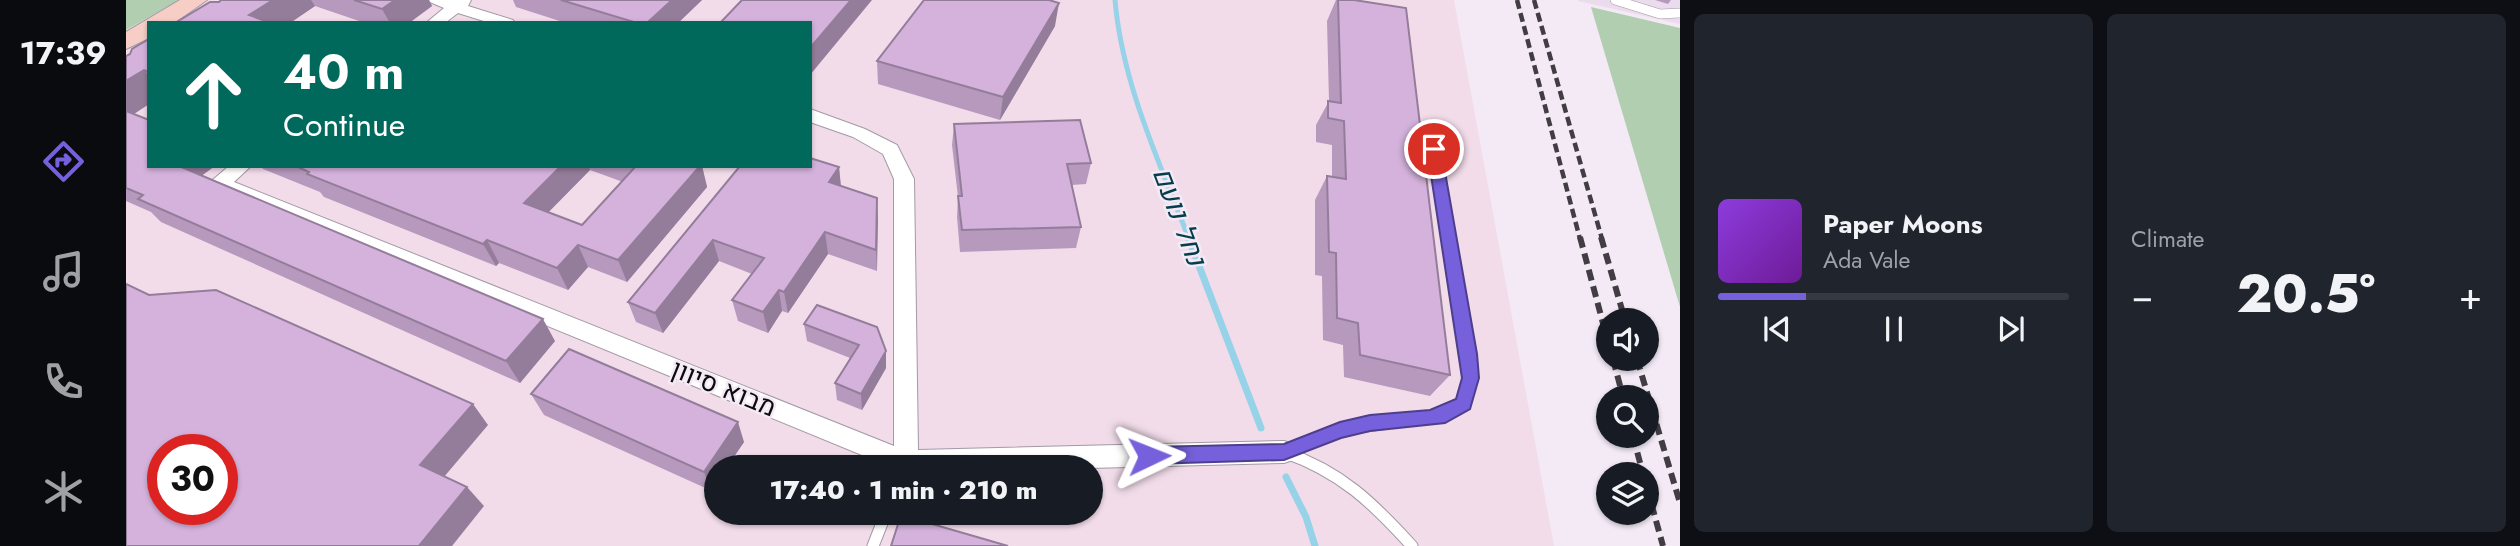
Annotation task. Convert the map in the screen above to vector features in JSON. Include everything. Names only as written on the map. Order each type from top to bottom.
[{"type":"street","points":[[161,21],[196,0]]},
{"type":"street","points":[[187,21],[222,0]]},
{"type":"street","points":[[433,0],[460,4],[502,21]]},
{"type":"street","points":[[438,21],[460,4]]},
{"type":"street","points":[[126,42],[147,29]]},
{"type":"street","points":[[126,57],[147,45]]},
{"type":"street","points":[[812,116],[859,133],[890,150],[904,179],[905,455]]},
{"type":"street","name":"מבוא סיוון","points":[[239,168],[219,183],[881,455]]},
{"type":"street","name":"מבוא סיוון","points":[[1103,458],[1284,452]]},
{"type":"lane","points":[[1615,0],[1660,14],[1680,13]]},
{"type":"lane","points":[[1284,452],[1340,430],[1370,423],[1445,415],[1463,404],[1470,378],[1468,354],[1434,149]]},
{"type":"lane","points":[[1284,452],[1329,468],[1349,482],[1378,508],[1412,546]]},
{"type":"lane","points":[[873,546],[881,525]]},
{"type":"shaded area","points":[[185,0],[1454,0],[1554,546],[126,546],[126,34],[147,22],[147,168],[812,168],[812,21],[149,21]]},
{"type":"shaded area","points":[[1680,0],[1680,24],[1578,1]]},
{"type":"green space","points":[[126,0],[179,0],[126,30]]},
{"type":"green space","points":[[1591,7],[1680,28],[1680,307]]},
{"type":"building","points":[[273,0],[249,15],[266,21],[178,21],[210,2]]},
{"type":"building","points":[[354,0],[395,0],[382,9]]},
{"type":"building","points":[[561,0],[672,0],[649,21],[630,21]]},
{"type":"building","points":[[742,0],[851,0],[812,46],[812,21],[722,21]]},
{"type":"building","points":[[924,0],[1049,0],[1059,3],[1003,97],[877,61]]},
{"type":"building","points":[[1338,0],[1406,8],[1450,375],[1360,355],[1358,323],[1337,318],[1336,253],[1329,252],[1327,176],[1346,179],[1344,121],[1328,118],[1328,101],[1341,103]]},
{"type":"building","points":[[147,40],[147,71],[144,70],[126,81],[126,56]]},
{"type":"building","points":[[126,111],[147,119],[147,168],[184,168],[543,319],[506,361],[138,199],[143,195],[126,188]]},
{"type":"building","points":[[1080,120],[1091,163],[1067,164],[1081,227],[962,230],[958,196],[962,196],[954,124]]},
{"type":"building","points":[[812,159],[839,167],[829,182],[877,198],[876,250],[825,232],[784,292],[779,290],[763,312],[732,300],[764,258],[713,240],[655,313],[628,302],[738,168],[812,168]]},
{"type":"building","points":[[300,168],[559,168],[524,203],[582,225],[634,168],[698,168],[618,260],[578,245],[557,268],[487,240],[483,244],[307,174],[309,172]]},
{"type":"building","points":[[126,284],[149,295],[216,290],[473,404],[420,465],[467,487],[419,546],[126,546]]},
{"type":"building","points":[[817,305],[877,327],[886,351],[861,394],[835,383],[859,345],[804,324]]},
{"type":"building","points":[[569,349],[738,422],[716,455],[704,455],[704,472],[531,394]]},
{"type":"building","points":[[898,525],[936,525],[1008,546],[891,546]]},
{"type":"waterway","name":"נחל נועם","points":[[1115,0],[1125,61],[1134,92],[1189,239]]},
{"type":"waterway","name":"נחל נועם","points":[[1188,237],[1261,428]]},
{"type":"waterway","name":"נחל נועם","points":[[1286,477],[1306,517],[1315,546]]},
{"type":"railway","points":[[1517,0],[1580,239]]},
{"type":"railway","points":[[1534,0],[1602,239]]},
{"type":"railway","points":[[1580,237],[1599,308]]},
{"type":"railway","points":[[1601,237],[1622,308]]},
{"type":"railway","points":[[1616,371],[1620,385]]},
{"type":"railway","points":[[1641,371],[1680,503]]},
{"type":"railway","points":[[1636,448],[1640,462]]},
{"type":"railway","points":[[1657,525],[1663,546]]},
{"type":"route","points":[[1149,456],[1284,452],[1340,430],[1370,423],[1445,415],[1463,404],[1470,378],[1468,354],[1434,149]]}]
